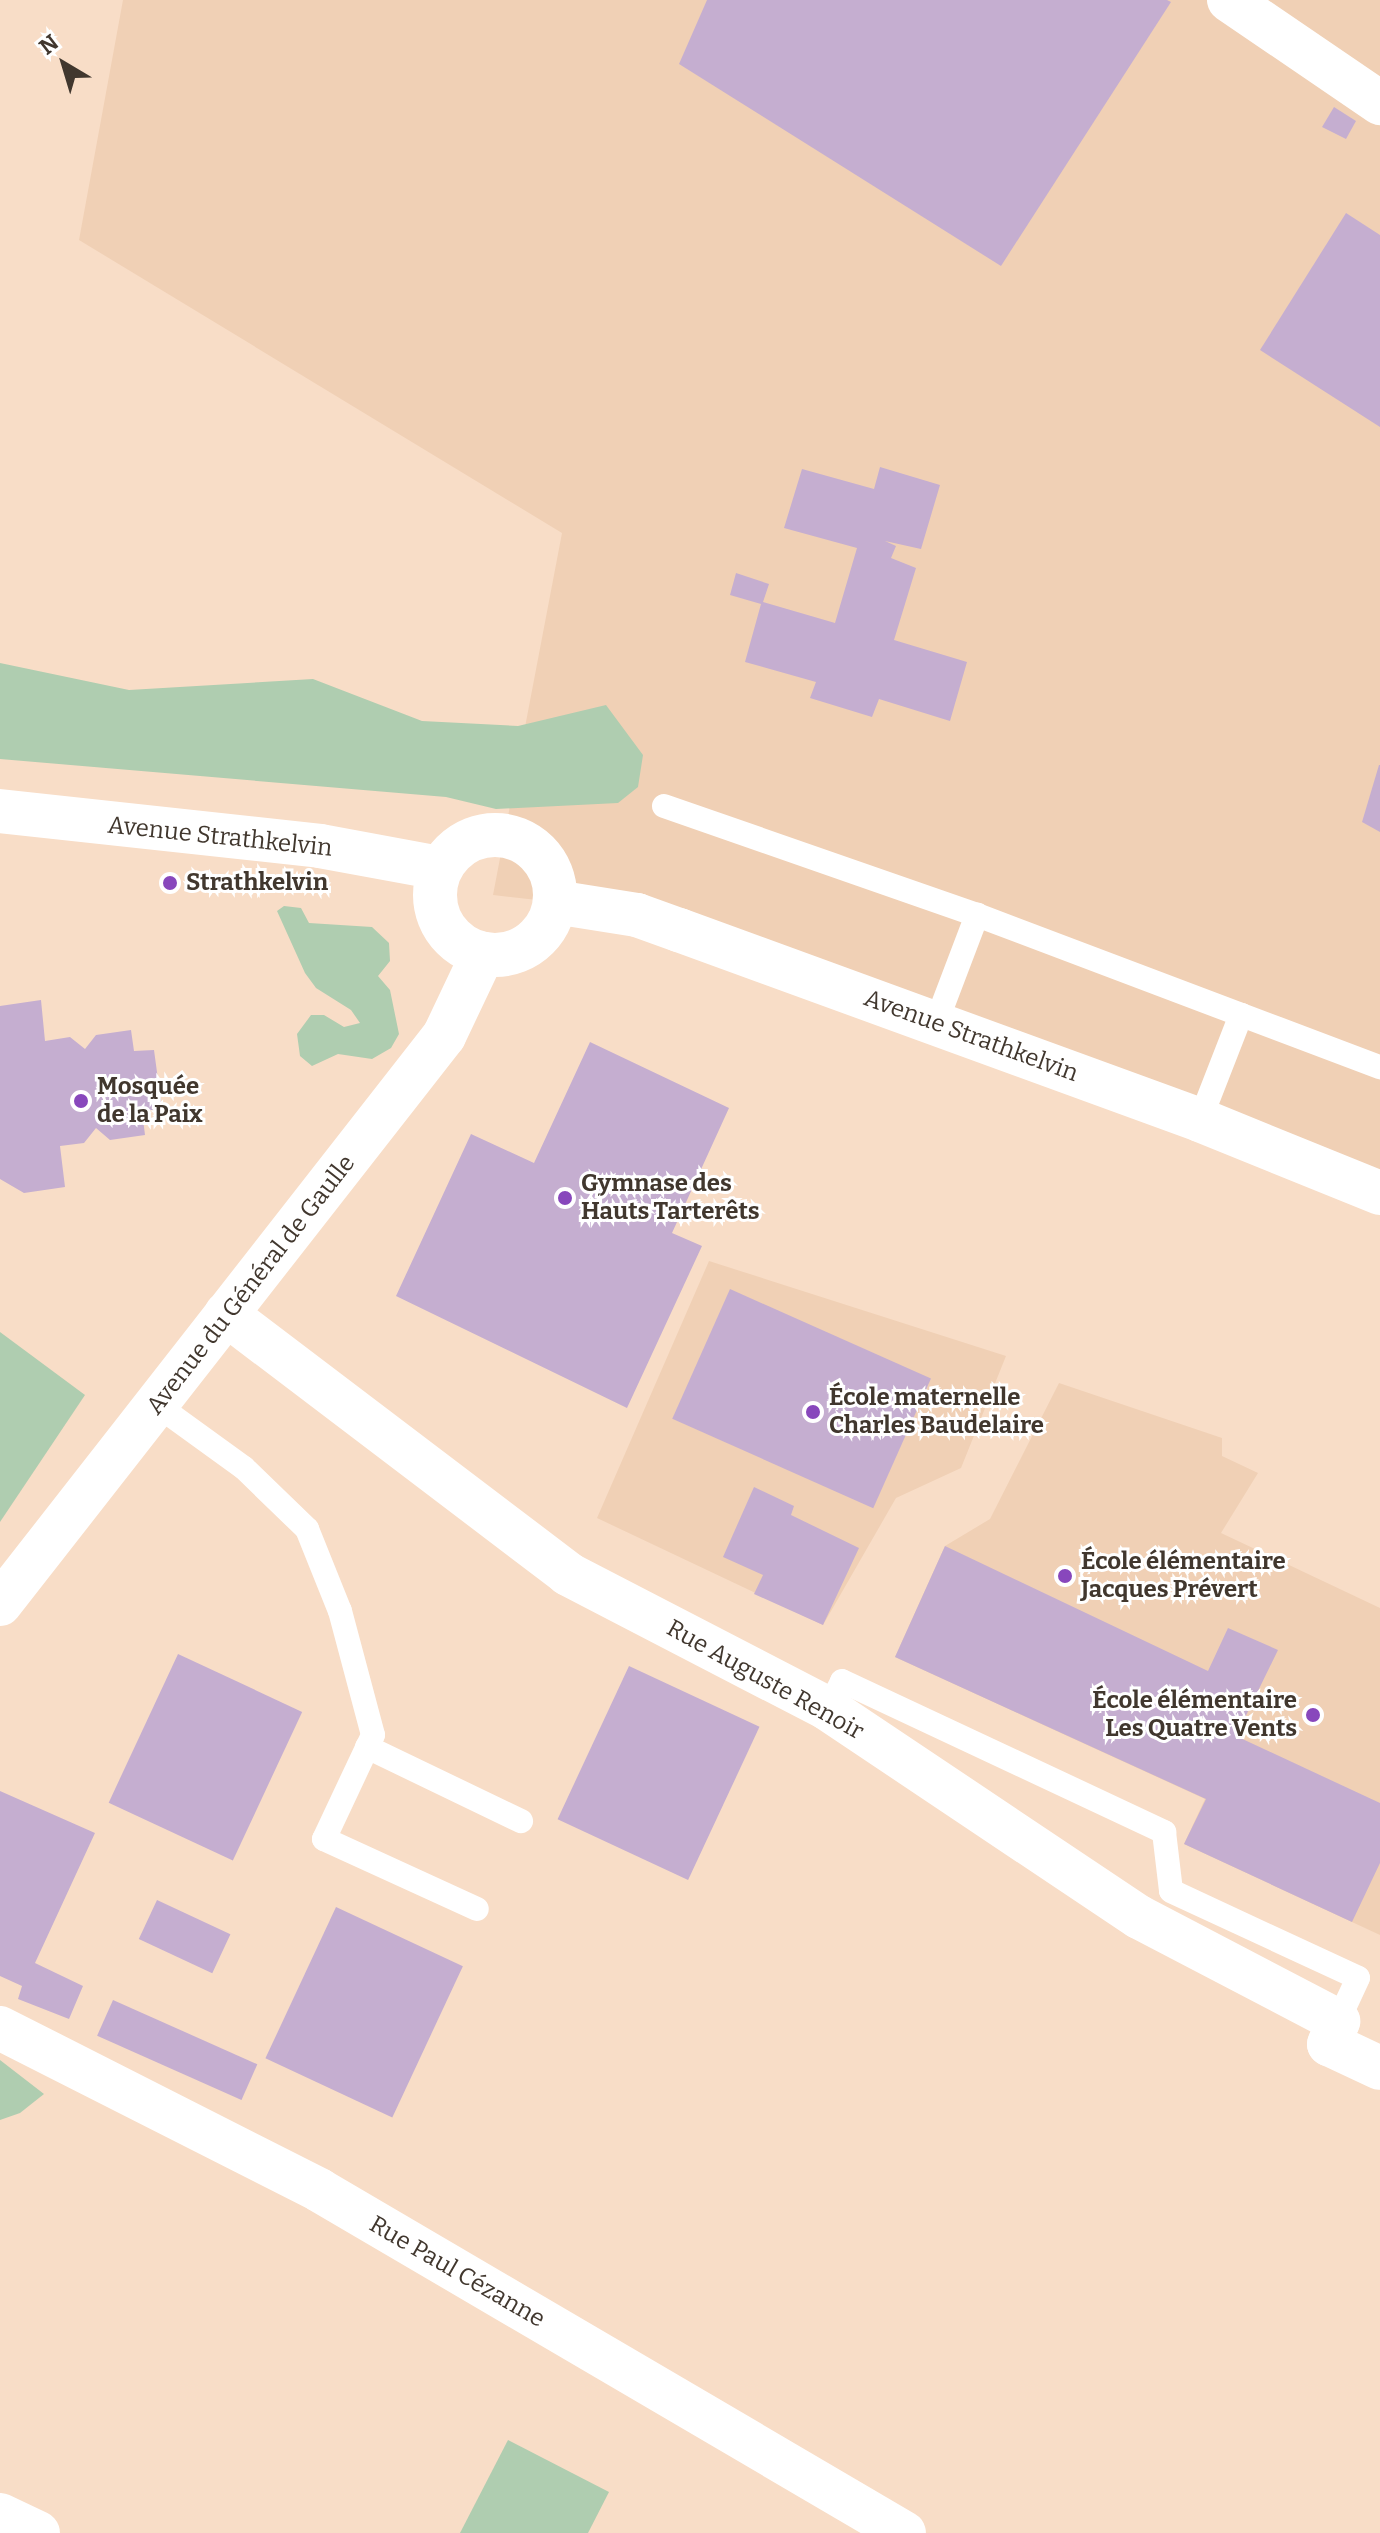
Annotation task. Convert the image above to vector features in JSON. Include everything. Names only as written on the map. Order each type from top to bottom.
[{"type":"street","points":[[1229,0],[1380,103]]},
{"type":"street","name":"Avenue Strathkelvin","points":[[0,811],[320,846],[440,868]]},
{"type":"street","points":[[494,834],[516,838],[547,863],[555,902],[538,937],[503,955],[483,954],[446,932],[434,889],[440,868],[454,850],[473,838],[494,834]]},
{"type":"street","name":"Avenue Strathkelvin","points":[[555,902],[637,915],[1200,1120],[1380,1193]]},
{"type":"street","name":"Avenue du Général de Gaulle","points":[[0,1604],[444,1036],[483,954]]},
{"type":"street","name":"Rue Auguste Renoir","points":[[226,1314],[568,1574],[828,1709],[1139,1917],[1338,2021]]},
{"type":"street","points":[[1338,2021],[1329,2044],[1380,2068]]},
{"type":"street","name":"Rue Paul Cézanne","points":[[0,2028],[319,2190],[904,2533]]},
{"type":"street","points":[[0,2515],[38,2533]]},
{"type":"lane","points":[[664,806],[977,915],[1380,1067]]},
{"type":"lane","points":[[936,1023],[977,915]]},
{"type":"lane","points":[[1200,1120],[1241,1015]]},
{"type":"lane","points":[[157,1405],[244,1468],[307,1529],[340,1611],[373,1735],[324,1839],[477,1909]]},
{"type":"lane","points":[[828,1709],[842,1681],[1164,1832],[1171,1891],[1358,1978],[1338,2021]]},
{"type":"lane","points":[[367,1747],[521,1821]]},
{"type":"shaded area","points":[[123,0],[1380,0],[1380,1193],[555,902],[493,895],[562,533],[79,240]]},
{"type":"shaded area","name":"École maternelle Charles Baudelaire","points":[[709,1261],[1006,1356],[961,1468],[896,1498],[823,1625],[597,1518]]},
{"type":"shaded area","name":"École élémentaire Jacques Prévert","points":[[1059,1383],[1222,1438],[1222,1456],[1258,1473],[1221,1533],[1380,1608],[1380,1935],[1184,1844],[1205,1799],[895,1657],[945,1546],[990,1519]]},
{"type":"green space","points":[[0,663],[129,690],[313,679],[422,721],[518,726],[606,705],[643,755],[638,787],[618,803],[496,809],[446,797],[0,759]]},
{"type":"green space","points":[[284,906],[301,908],[309,923],[372,927],[389,943],[390,961],[378,976],[390,990],[399,1034],[391,1048],[372,1059],[338,1054],[312,1066],[300,1056],[297,1034],[311,1015],[324,1015],[344,1027],[360,1023],[351,1010],[316,988],[305,973],[277,911]]},
{"type":"green space","points":[[0,1332],[85,1395],[0,1522]]},
{"type":"green space","points":[[0,2060],[44,2094],[20,2113],[0,2120]]},
{"type":"green space","points":[[508,2440],[609,2492],[588,2533],[460,2533]]},
{"type":"building","points":[[707,0],[1171,2],[1001,266],[679,64]]},
{"type":"building","points":[[1334,107],[1356,121],[1346,139],[1322,127]]},
{"type":"building","points":[[1346,213],[1380,235],[1380,427],[1260,350]]},
{"type":"building","points":[[880,467],[940,485],[921,549],[885,541],[896,546],[891,558],[916,568],[894,640],[967,662],[950,721],[879,699],[872,717],[810,698],[816,682],[745,662],[761,604],[730,595],[736,573],[769,584],[763,602],[835,623],[857,548],[784,528],[802,469],[874,489]]},
{"type":"building","points":[[1380,765],[1380,832],[1362,822]]},
{"type":"building","name":"Mosquée de la Paix","points":[[41,1000],[45,1041],[70,1037],[85,1049],[96,1035],[131,1030],[134,1051],[154,1050],[162,1109],[142,1111],[145,1135],[110,1140],[96,1128],[84,1143],[60,1146],[65,1187],[24,1193],[0,1179],[0,1006]]},
{"type":"building","name":"Gymnase des Hauts Tarterêts","points":[[590,1042],[729,1108],[672,1233],[702,1246],[627,1408],[396,1296],[471,1134],[534,1163]]},
{"type":"building","points":[[730,1289],[931,1378],[873,1508],[672,1419]]},
{"type":"building","points":[[754,1487],[794,1506],[791,1515],[859,1548],[823,1625],[754,1594],[763,1575],[723,1557]]},
{"type":"building","points":[[945,1546],[1208,1671],[1228,1628],[1278,1650],[1236,1736],[1380,1803],[1380,1863],[1352,1922],[1184,1844],[1206,1799],[895,1657]]},
{"type":"building","points":[[178,1654],[302,1712],[233,1861],[109,1803]]},
{"type":"building","points":[[629,1666],[760,1727],[688,1880],[558,1819]]},
{"type":"building","points":[[0,1791],[95,1833],[35,1963],[83,1986],[69,2019],[18,1999],[22,1986],[0,1976]]},
{"type":"building","points":[[157,1900],[230,1934],[212,1973],[139,1939]]},
{"type":"building","points":[[336,1907],[463,1966],[392,2118],[265,2058]]},
{"type":"building","points":[[113,2000],[257,2064],[241,2100],[97,2036]]},
{"type":"place","name":"Strathkelvin","points":[[170,883]]},
{"type":"place","name":"Mosquée de la Paix","points":[[81,1101]]},
{"type":"place","name":"Gymnase des Hauts Tarterêts","points":[[565,1198]]},
{"type":"place","name":"École maternelle Charles Baudelaire","points":[[813,1412]]},
{"type":"place","name":"École élémentaire Jacques Prévert","points":[[1065,1576]]},
{"type":"place","name":"École élémentaire Les Quatre Vents","points":[[1313,1715]]}]
